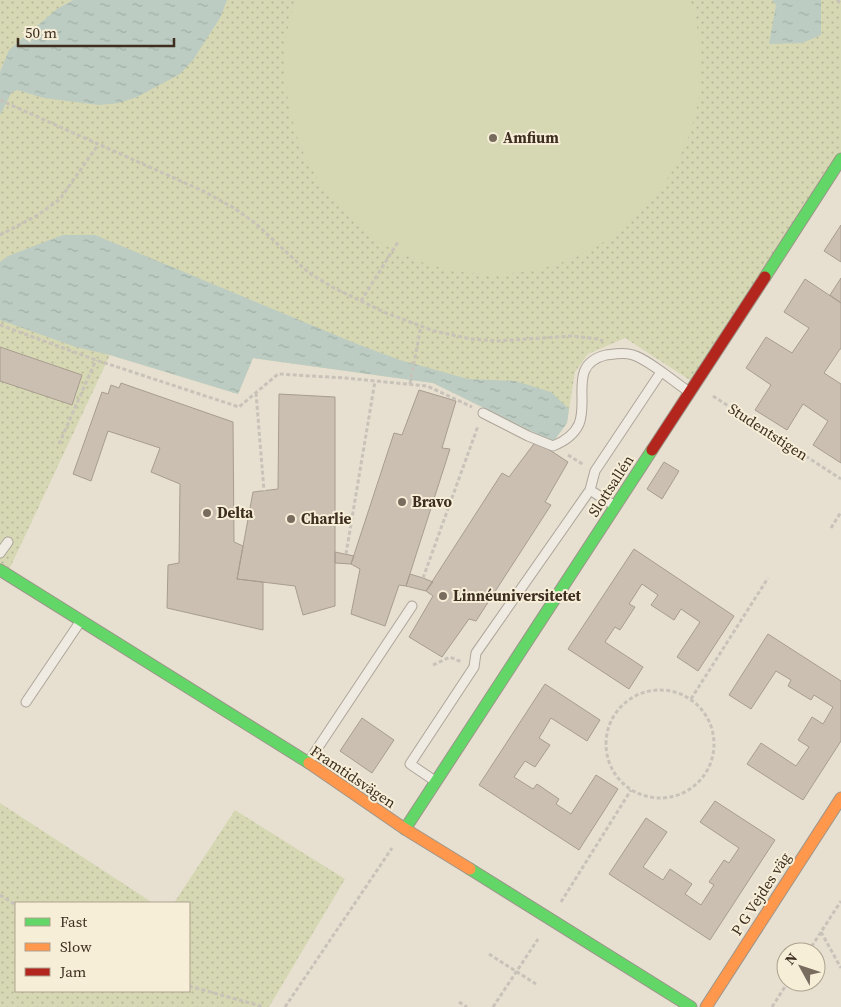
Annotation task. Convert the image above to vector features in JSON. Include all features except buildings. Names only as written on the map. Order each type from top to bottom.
[{"type":"street","name":"Slottsallén","points":[[405,829],[841,159]]},
{"type":"street","name":"Framtidsvägen","points":[[0,570],[308,763],[405,829],[691,1007]]},
{"type":"street","name":"P G Vejdes väg","points":[[706,1007],[841,798]]},
{"type":"lane","points":[[483,413],[528,436],[553,446],[562,443],[578,424],[581,408],[580,391],[582,376],[591,362],[599,357],[618,353],[633,355],[693,388]]},
{"type":"lane","points":[[435,781],[410,764],[474,667],[476,653],[590,490],[595,471],[661,372]]},
{"type":"lane","points":[[590,490],[615,506]]},
{"type":"lane","points":[[0,553],[8,542]]},
{"type":"lane","points":[[308,763],[412,606]]},
{"type":"lane","points":[[26,702],[82,620]]},
{"type":"path","points":[[837,0],[841,4]]},
{"type":"path","points":[[0,100],[204,191],[234,208],[255,223],[309,273],[334,288],[386,313],[434,331],[471,339],[497,341],[572,336],[598,339],[606,342]]},
{"type":"path","points":[[0,235],[38,215],[60,199],[98,145]]},
{"type":"path","points":[[361,301],[398,242]]},
{"type":"path","points":[[0,326],[238,407],[278,374],[427,386],[464,402],[483,413],[423,578]]},
{"type":"path","points":[[410,384],[421,326]]},
{"type":"path","points":[[59,444],[96,360]]},
{"type":"path","points":[[346,554],[375,381]]},
{"type":"path","name":"Studentstigen","points":[[693,388],[841,480]]},
{"type":"path","points":[[256,393],[264,491]]},
{"type":"path","points":[[553,446],[595,471]]},
{"type":"path","points":[[831,528],[841,512]]},
{"type":"path","points":[[691,700],[768,578]]},
{"type":"path","points":[[433,665],[450,657]]},
{"type":"path","points":[[666,690],[691,700],[707,716],[712,727],[714,746],[709,768],[698,783],[677,796],[650,798],[631,790],[621,782],[610,766],[606,741],[608,730],[616,713],[624,703],[641,693],[666,690]]},
{"type":"path","points":[[493,1007],[631,790]]},
{"type":"path","points":[[285,1007],[405,829]]},
{"type":"path","points":[[0,895],[15,904]]},
{"type":"path","points":[[814,942],[841,902]]},
{"type":"path","points":[[821,932],[841,968]]},
{"type":"path","points":[[489,954],[536,984]]},
{"type":"path","points":[[190,986],[264,1007]]},
{"type":"path","points":[[772,1007],[782,992]]},
{"type":"path","points":[[459,1002],[467,1007]]},
{"type":"green space","points":[[0,0],[841,0],[841,160],[696,384],[625,338],[588,354],[575,372],[567,423],[553,442],[433,383],[253,358],[238,394],[110,355],[8,572],[0,567]]},
{"type":"green space","name":"Amfium","points":[[296,0],[690,0],[701,56],[696,110],[678,160],[648,204],[609,238],[562,263],[508,274],[451,270],[438,267],[413,259],[366,233],[346,215],[329,195],[307,161],[292,120],[286,85],[285,51],[287,33]]},
{"type":"green space","points":[[0,803],[151,902],[15,902],[15,992],[190,992],[190,902],[175,902],[235,810],[345,879],[269,1007],[0,1007]]},
{"type":"water","points":[[73,0],[227,0],[220,18],[193,60],[180,74],[137,97],[119,103],[99,105],[44,98],[17,90],[11,93],[0,115],[0,72],[9,50],[57,9]]},
{"type":"water","points":[[772,0],[821,0],[821,35],[802,43],[769,44],[776,5]]},
{"type":"water","points":[[63,235],[95,235],[357,344],[400,360],[468,379],[515,381],[551,392],[569,409],[567,423],[553,442],[433,383],[253,358],[238,394],[110,355],[76,347],[0,320],[0,262],[8,256]]},
{"type":"traffic: fast","points":[[765,277],[841,159]]},
{"type":"traffic: fast","points":[[405,829],[652,450]]},
{"type":"traffic: fast","points":[[0,570],[309,763]]},
{"type":"traffic: fast","points":[[470,869],[691,1007]]},
{"type":"traffic: slow","points":[[309,763],[405,829],[470,869]]},
{"type":"traffic: slow","points":[[706,1007],[841,798]]},
{"type":"traffic: jam","points":[[652,450],[765,277]]},
{"type":"place","name":"Amfium","points":[[493,138]]},
{"type":"place","name":"Bravo","points":[[402,502]]},
{"type":"place","name":"Delta","points":[[207,513]]},
{"type":"place","name":"Charlie","points":[[291,519]]},
{"type":"place","name":"Linnéuniversitetet","points":[[443,596]]}]
